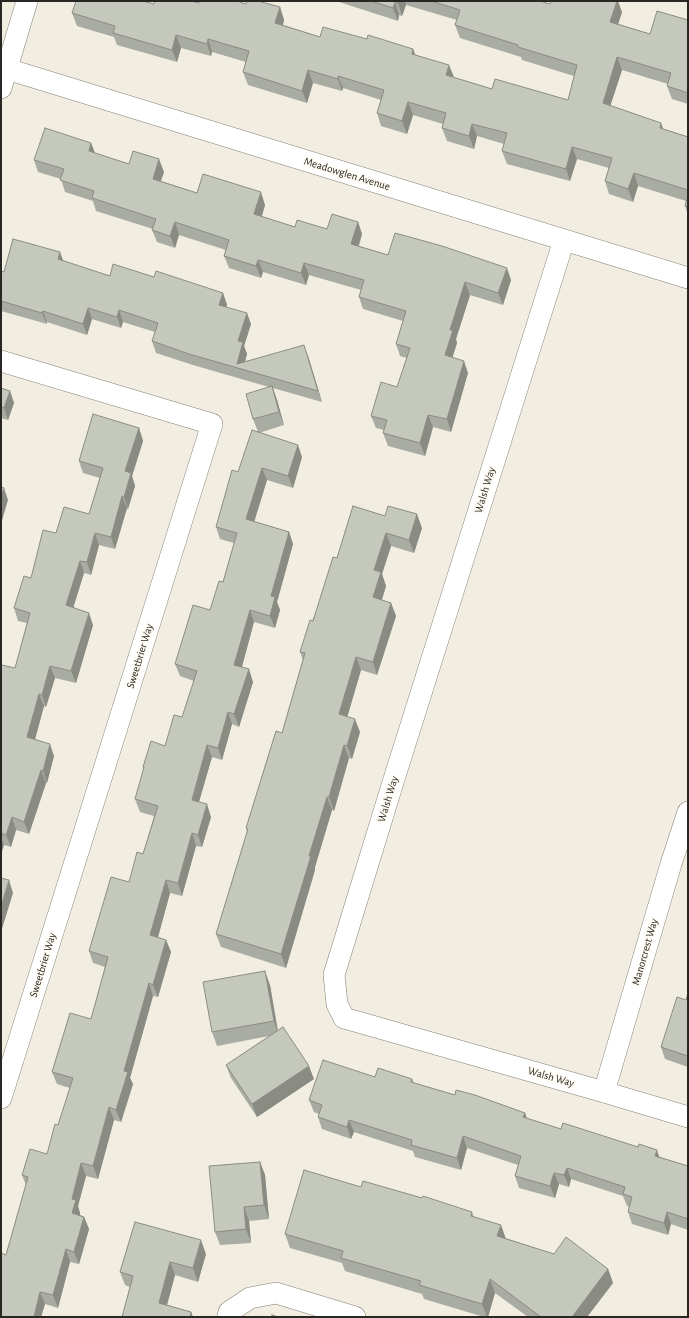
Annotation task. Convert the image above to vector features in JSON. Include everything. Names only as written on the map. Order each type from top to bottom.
[{"type":"street","points":[[4,79],[27,1]]},
{"type":"street","name":"Meadowglen Avenue","points":[[4,79],[564,240],[688,278]]},
{"type":"street","name":"Walsh Way","points":[[564,240],[394,779],[334,976],[337,1004],[344,1018],[688,1117]]},
{"type":"street","name":"Sweetbrier Way","points":[[1,361],[212,424],[1,1098]]},
{"type":"street","name":"Manorcrest Way","points":[[604,1092],[671,864],[688,812]]},
{"type":"street","points":[[228,1317],[229,1312],[250,1298],[276,1293],[355,1317]]},
{"type":"building","points":[[76,1],[143,1],[154,4],[155,1],[191,1],[199,3],[199,1],[237,1],[246,4],[247,1],[258,1],[280,7],[275,23],[320,37],[323,27],[367,39],[368,35],[413,49],[412,54],[449,65],[446,75],[492,89],[495,79],[568,100],[577,65],[518,47],[518,45],[455,25],[460,10],[431,1],[540,1],[550,4],[551,1],[617,1],[610,22],[650,34],[657,11],[688,20],[688,93],[667,86],[671,73],[617,57],[603,103],[661,123],[660,128],[688,137],[688,190],[634,173],[628,189],[605,181],[612,158],[572,147],[566,169],[502,151],[507,133],[472,124],[469,136],[442,128],[446,113],[408,102],[402,121],[377,113],[384,90],[338,76],[338,79],[308,70],[302,91],[243,72],[249,51],[208,39],[207,44],[176,35],[172,50],[113,33],[115,26],[72,13]]},
{"type":"building","points":[[371,1],[399,1],[398,3],[395,2],[393,8]]},
{"type":"building","points":[[45,128],[91,143],[89,151],[129,164],[133,151],[159,159],[153,179],[197,193],[203,174],[261,192],[254,214],[295,227],[297,220],[327,229],[332,214],[358,222],[351,244],[388,255],[395,233],[442,246],[507,268],[498,293],[465,282],[450,330],[453,330],[445,355],[464,361],[447,419],[428,415],[420,443],[383,433],[387,420],[371,416],[381,382],[397,387],[410,348],[396,344],[406,311],[359,297],[364,280],[304,263],[301,273],[258,260],[256,266],[224,256],[229,240],[175,222],[170,236],[152,230],[156,219],[92,198],[94,191],[60,180],[64,169],[34,160]]},
{"type":"building","points":[[688,195],[688,207],[685,206]]},
{"type":"building","points":[[13,239],[60,252],[58,259],[110,276],[113,264],[154,277],[156,271],[223,293],[219,305],[247,313],[238,341],[243,342],[237,364],[304,345],[318,391],[189,354],[152,341],[158,323],[119,310],[117,317],[88,308],[83,324],[43,311],[42,313],[1,301],[1,271],[4,272]]},
{"type":"building","points":[[272,386],[279,412],[253,419],[246,394]]},
{"type":"building","points":[[1,388],[10,391],[4,408],[1,407]]},
{"type":"building","points":[[93,414],[139,428],[125,471],[131,473],[124,497],[122,496],[111,537],[95,533],[87,562],[80,561],[66,605],[89,613],[71,671],[50,666],[42,695],[39,694],[27,737],[50,744],[43,771],[41,770],[24,822],[12,817],[6,835],[1,833],[1,668],[2,665],[15,668],[30,613],[14,608],[24,576],[31,578],[43,530],[56,533],[64,507],[89,514],[103,468],[79,461]]},
{"type":"building","points":[[252,430],[298,445],[288,476],[262,468],[246,519],[289,532],[271,596],[275,597],[270,616],[250,610],[234,665],[249,669],[234,714],[228,712],[218,748],[207,745],[192,800],[207,804],[198,835],[192,833],[178,883],[166,880],[150,935],[166,940],[153,985],[149,983],[124,1071],[128,1072],[116,1110],[109,1107],[93,1166],[81,1163],[72,1199],[76,1200],[72,1213],[84,1217],[74,1252],[66,1249],[53,1295],[40,1292],[34,1317],[1,1317],[1,1253],[6,1255],[28,1177],[22,1175],[30,1149],[47,1154],[55,1124],[58,1125],[73,1078],[52,1072],[70,1013],[91,1019],[108,957],[89,951],[111,877],[129,882],[137,852],[143,854],[158,806],[135,799],[143,767],[151,741],[165,746],[174,715],[182,717],[197,671],[175,664],[193,605],[210,610],[219,581],[223,582],[237,533],[216,527],[232,470],[238,472]]},
{"type":"building","points":[[1,487],[4,488],[1,497]]},
{"type":"building","points":[[353,506],[385,516],[388,506],[417,514],[409,540],[386,533],[374,570],[381,572],[373,597],[391,603],[373,662],[356,657],[339,714],[355,719],[347,746],[344,745],[329,797],[327,797],[309,856],[311,856],[281,954],[216,934],[248,829],[246,828],[276,731],[282,733],[305,653],[300,652],[310,620],[313,621],[333,557],[337,558]]},
{"type":"building","points":[[1,878],[9,880],[1,907]]},
{"type":"building","points":[[265,971],[274,1021],[212,1032],[203,982]]},
{"type":"building","points":[[688,993],[688,1056],[661,1047],[677,997],[686,1000]]},
{"type":"building","points":[[283,1027],[309,1066],[252,1104],[226,1065]]},
{"type":"building","points":[[323,1060],[375,1077],[378,1068],[412,1079],[411,1082],[455,1095],[456,1090],[475,1095],[525,1113],[523,1117],[561,1129],[563,1123],[638,1147],[639,1144],[657,1150],[655,1156],[688,1166],[688,1219],[667,1212],[664,1223],[628,1212],[632,1197],[623,1194],[625,1187],[567,1168],[564,1175],[554,1173],[550,1186],[515,1176],[521,1156],[463,1136],[457,1158],[411,1145],[412,1140],[349,1120],[347,1127],[318,1117],[322,1105],[309,1100]]},
{"type":"building","points":[[260,1162],[264,1205],[244,1207],[246,1229],[215,1232],[209,1166]]},
{"type":"building","points":[[304,1170],[361,1187],[363,1181],[422,1198],[423,1196],[472,1212],[471,1216],[501,1225],[497,1236],[554,1254],[566,1237],[608,1269],[572,1317],[541,1317],[490,1279],[482,1304],[419,1285],[421,1281],[341,1258],[343,1251],[285,1234]]},
{"type":"building","points":[[135,1222],[201,1240],[193,1268],[170,1262],[159,1303],[191,1312],[190,1317],[122,1317],[133,1276],[120,1272]]}]
